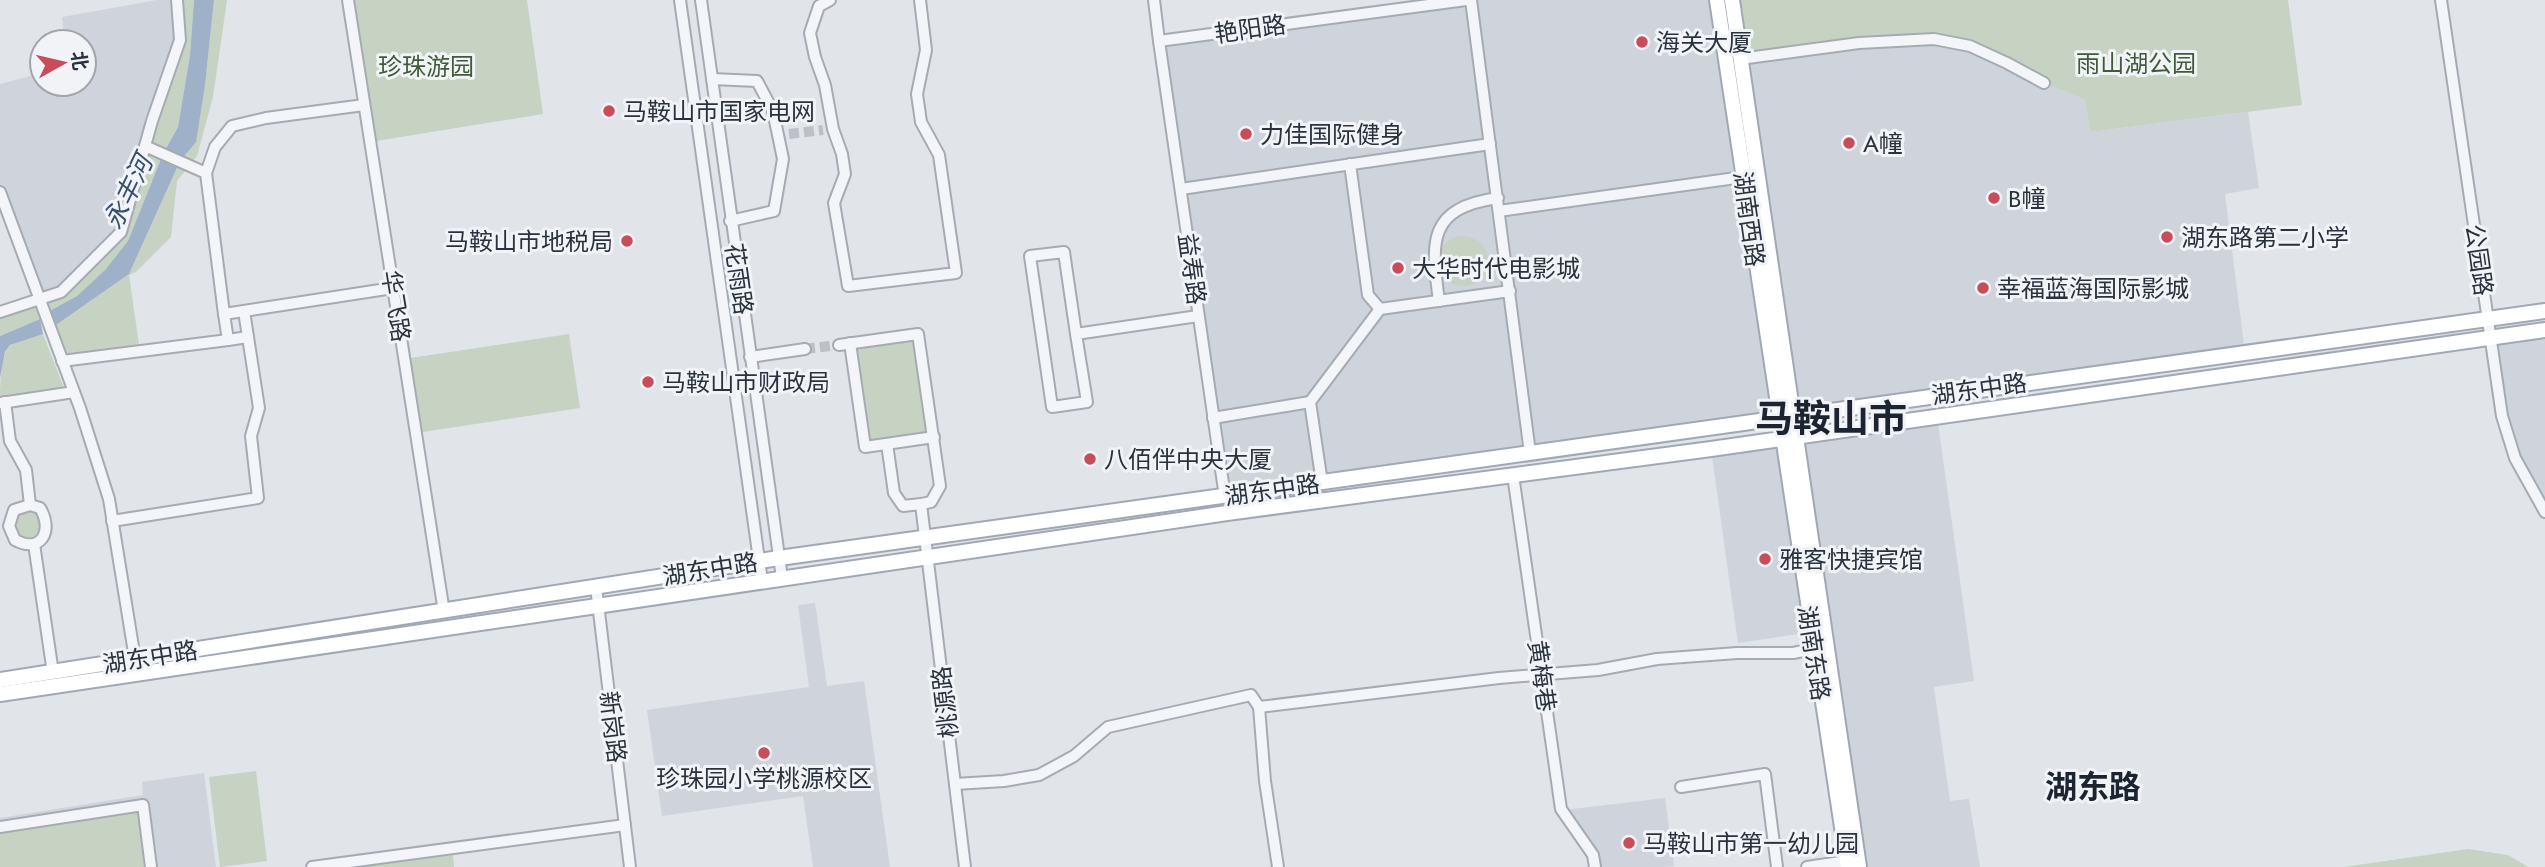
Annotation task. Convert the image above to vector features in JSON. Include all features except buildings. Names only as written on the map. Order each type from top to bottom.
[{"type":"main road","name":"湖南西路","points":[[1717,0],[1743,177],[1785,416]]},
{"type":"main road","name":"湖南西路","points":[[1731,0],[1741,59],[1785,416]]},
{"type":"main road","name":"湖东中路","points":[[0,680],[1025,522],[1225,497],[2545,311]]},
{"type":"main road","name":"湖东中路","points":[[0,694],[1227,513],[2545,330]]},
{"type":"main road","points":[[1785,416],[1851,865]]},
{"type":"main road","name":"湖南东路","points":[[1788,437],[1814,649],[1851,865]]},
{"type":"street","points":[[0,312],[61,292],[121,232],[145,146],[180,40],[177,0]]},
{"type":"street","name":"华飞路","points":[[348,0],[444,611]]},
{"type":"street","points":[[680,0],[762,581]]},
{"type":"street","name":"花雨路","points":[[701,0],[782,578]]},
{"type":"street","points":[[830,0],[819,6],[810,33],[825,85],[828,129],[842,153],[845,174],[834,203],[848,286],[956,273],[939,155],[921,122],[917,94],[926,50],[920,0]]},
{"type":"street","points":[[1154,0],[1159,41]]},
{"type":"street","name":"艳阳路","points":[[1159,41],[1466,0]]},
{"type":"street","points":[[1471,0],[1530,453]]},
{"type":"street","name":"公园路","points":[[2441,0],[2501,416],[2515,458],[2545,512]]},
{"type":"street","points":[[1741,59],[1859,43],[1934,39],[1970,46],[2044,82]]},
{"type":"street","name":"益寿路","points":[[1159,41],[1225,497]]},
{"type":"street","points":[[712,79],[757,81],[784,135],[775,211],[730,220]]},
{"type":"street","points":[[228,340],[206,173],[215,147],[232,127],[265,118],[365,105]]},
{"type":"street","points":[[1181,189],[1490,144]]},
{"type":"street","points":[[145,146],[206,173]]},
{"type":"street","points":[[1350,164],[1368,295],[1380,309]]},
{"type":"street","points":[[1499,211],[1743,177]]},
{"type":"street","points":[[0,192],[74,392],[108,499],[137,675]]},
{"type":"street","points":[[1439,301],[1433,256],[1438,228],[1454,212],[1478,201],[1498,198]]},
{"type":"street","points":[[1064,252],[1076,334],[1087,402],[1052,407],[1030,256],[1064,252]]},
{"type":"street","points":[[224,314],[393,288]]},
{"type":"street","points":[[1213,418],[1310,402],[1380,309],[1510,291]]},
{"type":"street","points":[[112,521],[258,498],[251,436],[259,408],[244,311]]},
{"type":"street","points":[[1076,334],[1198,316]]},
{"type":"street","points":[[887,444],[894,493],[903,506],[931,502],[940,486],[934,437],[918,334],[845,344],[865,447],[934,437]]},
{"type":"street","points":[[62,361],[248,337]]},
{"type":"street","points":[[750,357],[805,349]]},
{"type":"street","points":[[30,505],[26,470],[10,441],[2,403],[74,392]]},
{"type":"street","points":[[1310,402],[1322,483]]},
{"type":"street","name":"黄梅巷","points":[[1513,475],[1561,809],[1593,855],[1595,867]]},
{"type":"street","name":"桃源路","points":[[921,504],[965,867]]},
{"type":"street","points":[[30,505],[40,508],[46,518],[47,529],[44,537],[34,544],[23,544],[15,540],[9,526],[14,510],[30,505]]},
{"type":"street","points":[[34,544],[53,673]]},
{"type":"street","name":"新岗路","points":[[596,587],[630,867]]},
{"type":"street","points":[[1259,707],[1598,670],[1657,659],[1737,653],[1793,653],[1814,649]]},
{"type":"street","points":[[955,784],[1004,781],[1039,775],[1074,756],[1108,727],[1251,695],[1259,707],[1265,781],[1278,867]]},
{"type":"street","points":[[1681,787],[1765,775],[1777,867]]},
{"type":"street","points":[[0,827],[143,805],[150,867]]},
{"type":"street","points":[[312,867],[625,825]]},
{"type":"street","points":[[1808,867],[1851,865]]},
{"type":"shaded area","points":[[157,0],[177,0],[180,40],[121,232],[61,292],[39,299],[0,192],[0,84],[28,77],[28,98],[98,98],[98,28],[63,28],[62,17]]},
{"type":"shaded area","points":[[1465,0],[1717,0],[1779,418],[1225,497],[1159,41]]},
{"type":"shaded area","points":[[1934,39],[2007,63],[2044,83],[2085,100],[2090,132],[2248,112],[2259,188],[2225,194],[2245,353],[1791,412],[1740,59]]},
{"type":"shaded area","points":[[2545,330],[2545,513],[2515,458],[2490,338]]},
{"type":"shaded area","points":[[1937,416],[1974,681],[1934,687],[1950,801],[1969,799],[1980,867],[1859,867],[1795,437]]},
{"type":"shaded area","points":[[1782,438],[1811,632],[1738,643],[1711,449]]},
{"type":"shaded area","name":"珍珠园小学桃源校区","points":[[815,603],[827,686],[864,681],[890,867],[813,867],[803,796],[662,816],[647,710],[809,687],[798,605]]},
{"type":"shaded area","points":[[204,773],[216,867],[0,867],[0,818],[143,795],[142,782]]},
{"type":"shaded area","name":"马鞍山市第一幼儿园","points":[[1665,798],[1674,866],[1597,867],[1564,810]]},
{"type":"green space","points":[[177,0],[194,0],[190,55],[178,127],[163,154],[128,241],[105,270],[77,296],[40,319],[0,336],[0,312],[61,292],[121,231],[180,40]]},
{"type":"green space","points":[[214,0],[227,0],[213,97],[197,156],[177,181],[171,237],[136,272],[129,275],[139,345],[66,355],[56,325],[129,274],[180,161],[205,85]]},
{"type":"green space","name":"珍珠游园","points":[[348,0],[527,0],[543,114],[370,142]]},
{"type":"green space","name":"雨山湖公园","points":[[1732,0],[2288,0],[2302,105],[2090,132],[2085,100],[2044,83],[2007,63],[1934,39],[1740,59]]},
{"type":"green space","points":[[1463,236],[1481,243],[1488,261],[1481,279],[1463,286],[1445,279],[1438,261],[1445,243]]},
{"type":"green space","points":[[43,334],[64,388],[0,398],[2,370],[8,349],[18,341]]},
{"type":"green space","points":[[569,334],[580,408],[416,433],[404,359]]},
{"type":"green space","points":[[915,341],[928,432],[870,442],[857,349]]},
{"type":"green space","points":[[29,508],[39,511],[44,529],[32,541],[24,541],[13,529],[16,512]]},
{"type":"green space","points":[[256,771],[267,861],[220,867],[209,777]]},
{"type":"green space","points":[[137,810],[145,867],[0,867],[0,831]]},
{"type":"green space","points":[[2468,849],[2508,855],[2528,867],[2344,867]]},
{"type":"green space","points":[[453,855],[454,867],[360,867]]},
{"type":"water","points":[[194,0],[214,0],[196,142],[180,161],[129,274],[56,325],[50,311],[77,296],[105,270],[128,241],[163,154],[178,127],[190,55]]},
{"type":"water","points":[[40,319],[43,334],[10,345],[5,352],[0,378],[0,336]]},
{"type":"tunnel","points":[[789,134],[823,130]]},
{"type":"tunnel","points":[[805,349],[839,345]]},
{"type":"place","name":"海关大厦","points":[[1642,42]]},
{"type":"place","name":"马鞍山市国家电网","points":[[609,111]]},
{"type":"place","name":"力佳国际健身","points":[[1246,134]]},
{"type":"place","name":"A幢","points":[[1849,143]]},
{"type":"place","name":"B幢","points":[[1994,198]]},
{"type":"place","name":"湖东路第二小学","points":[[2167,237]]},
{"type":"place","name":"马鞍山市地税局","points":[[627,241]]},
{"type":"place","name":"大华时代电影城","points":[[1398,268]]},
{"type":"place","name":"幸福蓝海国际影城","points":[[1983,288]]},
{"type":"place","name":"马鞍山市财政局","points":[[648,382]]},
{"type":"place","name":"八佰伴中央大厦","points":[[1090,459]]},
{"type":"place","name":"雅客快捷宾馆","points":[[1765,559]]},
{"type":"place","name":"珍珠园小学桃源校区","points":[[764,753]]},
{"type":"place","name":"马鞍山市第一幼儿园","points":[[1629,843]]},
{"type":"district","name":"马鞍山市","points":[[1831,418]]},
{"type":"district","name":"湖东路","points":[[2093,787]]},
{"type":"water label","name":"永丰河","points":[[128,192]]}]
